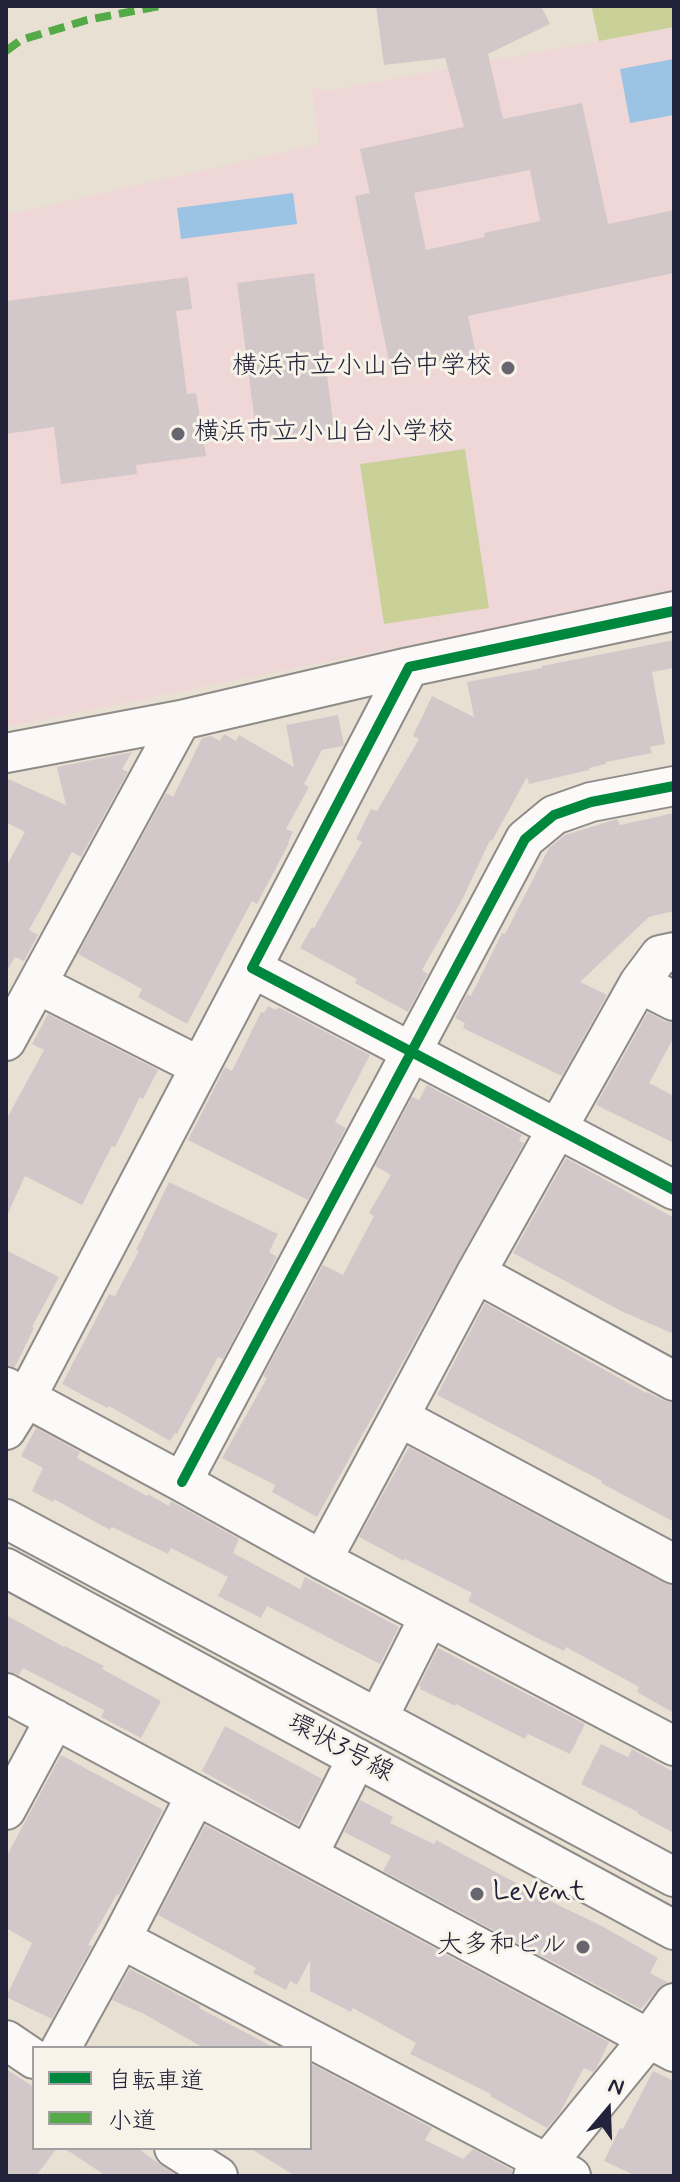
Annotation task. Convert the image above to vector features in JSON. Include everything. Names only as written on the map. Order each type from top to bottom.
[{"type":"street","points":[[6,753],[181,720],[409,667],[674,611]]},
{"type":"street","points":[[409,667],[252,968],[13,1405],[182,1482],[322,1560],[674,1746]]},
{"type":"street","points":[[6,1041],[181,720]]},
{"type":"street","points":[[182,1482],[525,839],[554,815],[591,802],[674,786]]},
{"type":"street","points":[[322,1560],[476,1273],[639,983],[660,955],[674,952]]},
{"type":"street","points":[[252,968],[674,1190]]},
{"type":"street","points":[[639,983],[674,1001]]},
{"type":"street","points":[[37,984],[199,1066]]},
{"type":"street","points":[[476,1273],[674,1381]]},
{"type":"street","points":[[399,1417],[674,1564]]},
{"type":"street","name":"環状3号線","points":[[6,1519],[674,1877]]},
{"type":"street","name":"環状3号線","points":[[6,1568],[674,1930]]},
{"type":"street","points":[[378,1718],[429,1617]]},
{"type":"street","points":[[6,1693],[661,2045]]},
{"type":"street","points":[[6,1810],[55,1719]]},
{"type":"street","points":[[308,1855],[357,1758]]},
{"type":"street","points":[[62,2046],[196,1795]]},
{"type":"street","points":[[121,1939],[550,2172],[661,2045],[674,2003]]},
{"type":"street","points":[[6,2040],[32,2058]]},
{"type":"street","points":[[177,2150],[218,2176]]},
{"type":"shaded area","points":[[674,27],[674,591],[6,727],[6,215],[319,144],[312,88],[327,91]]},
{"type":"green space","points":[[594,6],[674,6],[674,27],[599,41],[592,9]]},
{"type":"green space","points":[[465,449],[489,608],[384,624],[360,464]]},
{"type":"water","points":[[674,59],[674,115],[630,123],[620,69]]},
{"type":"water","points":[[293,193],[297,224],[181,239],[177,208]]},
{"type":"building","points":[[376,6],[541,6],[550,24],[488,54],[503,119],[582,103],[608,224],[674,210],[674,273],[468,316],[476,354],[391,371],[355,196],[370,193],[360,149],[464,127],[445,58],[384,65]],"holes":[[[530,170],[540,221],[426,250],[414,193]]]},
{"type":"building","points":[[314,273],[334,430],[257,439],[237,283]]},
{"type":"building","points":[[188,277],[192,309],[176,311],[187,394],[196,393],[206,456],[136,465],[137,474],[61,484],[54,427],[6,434],[6,301]]},
{"type":"building","points":[[674,640],[674,668],[652,672],[665,744],[650,747],[652,753],[606,762],[589,770],[529,784],[527,777],[422,970],[428,974],[408,1012],[300,948],[362,842],[356,839],[371,809],[377,811],[419,739],[413,736],[432,696],[474,717],[467,682]]},
{"type":"building","points":[[338,715],[344,745],[322,750],[304,784],[309,787],[286,829],[293,832],[289,843],[257,904],[252,901],[187,1024],[138,997],[142,989],[78,954],[166,793],[173,797],[202,738],[211,736],[220,741],[224,734],[236,741],[239,735],[294,767],[286,725]]},
{"type":"building","points":[[132,752],[122,769],[128,772],[81,857],[72,852],[29,930],[38,935],[24,961],[15,957],[6,973],[6,867],[25,832],[6,822],[6,778],[66,805],[57,767]]},
{"type":"building","points":[[674,813],[674,911],[649,917],[580,982],[607,995],[562,1076],[463,1028],[465,1023],[455,1018],[467,994],[471,996],[549,848],[565,835],[617,819],[620,825]]},
{"type":"building","points":[[268,1006],[276,1010],[278,1007],[370,1055],[335,1122],[346,1128],[308,1200],[188,1140],[225,1067],[232,1071],[261,1012],[264,1013]]},
{"type":"building","points":[[648,1012],[674,1023],[674,1037],[649,1083],[674,1096],[674,1143],[596,1105]]},
{"type":"building","points":[[48,1014],[158,1070],[143,1099],[140,1097],[115,1147],[112,1146],[82,1205],[25,1176],[6,1218],[6,1120],[44,1050],[32,1044]]},
{"type":"building","points":[[427,1085],[522,1135],[519,1141],[524,1143],[317,1517],[272,1492],[275,1485],[222,1458],[267,1378],[263,1376],[323,1265],[343,1275],[374,1216],[369,1213],[391,1175],[375,1166],[412,1097],[419,1100]]},
{"type":"building","points":[[566,1158],[674,1218],[674,1334],[621,1311],[513,1253]]},
{"type":"building","points":[[169,1182],[278,1234],[269,1252],[277,1257],[223,1359],[218,1357],[177,1434],[170,1441],[109,1406],[107,1408],[62,1384],[109,1294],[115,1296],[139,1251],[136,1250]]},
{"type":"building","points":[[6,1250],[59,1277],[15,1367],[6,1365]]},
{"type":"building","points":[[485,1303],[646,1393],[674,1403],[674,1522],[437,1395]]},
{"type":"building","points":[[36,1428],[80,1452],[77,1458],[147,1496],[169,1506],[171,1501],[239,1539],[233,1553],[300,1589],[305,1577],[399,1627],[380,1664],[267,1606],[261,1618],[218,1596],[228,1577],[171,1548],[168,1554],[112,1527],[110,1530],[54,1499],[53,1502],[32,1491],[43,1468],[21,1456]]},
{"type":"building","points":[[409,1447],[674,1586],[674,1713],[637,1692],[639,1687],[566,1647],[564,1651],[468,1601],[472,1593],[359,1537]]},
{"type":"building","points":[[6,1615],[104,1666],[102,1669],[161,1701],[141,1738],[101,1717],[104,1710],[23,1668],[19,1675],[6,1671]]},
{"type":"building","points":[[438,1648],[585,1724],[570,1754],[528,1734],[525,1739],[420,1689]]},
{"type":"building","points":[[225,1726],[322,1779],[298,1825],[202,1771]]},
{"type":"building","points":[[601,1744],[628,1757],[632,1749],[674,1772],[674,1833],[581,1784]]},
{"type":"building","points":[[61,1755],[163,1810],[119,1895],[88,1945],[92,1946],[52,2019],[6,1997],[32,1943],[6,1928],[6,1857]]},
{"type":"building","points":[[360,1800],[393,1817],[390,1823],[434,1844],[436,1840],[658,1958],[650,1973],[667,1982],[641,2009],[383,1871],[391,1856],[344,1832]]},
{"type":"building","points":[[205,1825],[609,2042],[597,2067],[593,2072],[584,2068],[559,2114],[547,2128],[491,2094],[410,2054],[416,2043],[353,2008],[351,2012],[310,1991],[310,1960],[297,1985],[290,1981],[286,1990],[253,1973],[256,1968],[158,1915]]},
{"type":"building","points":[[130,1969],[271,2046],[200,2046],[112,2000]]},
{"type":"building","points":[[312,2064],[432,2128],[425,2140],[463,2159],[473,2149],[512,2170],[512,2176],[295,2176],[253,2150],[312,2150]]},
{"type":"building","points":[[6,2069],[32,2086],[32,2150],[56,2150],[36,2176],[6,2176]]},
{"type":"building","points":[[653,2071],[674,2081],[674,2176],[636,2176],[604,2161]]},
{"type":"building","points":[[67,2150],[140,2150],[177,2176],[106,2176]]},
{"type":"marked path","points":[[6,51],[21,40],[87,20],[160,6]]},
{"type":"cycle path","points":[[674,611],[409,667],[252,968],[674,1190]]},
{"type":"cycle path","points":[[182,1482],[525,839],[554,815],[591,802],[674,786]]},
{"type":"place","name":"横浜市立小山台中学校","points":[[508,368]]},
{"type":"place","name":"横浜市立小山台小学校","points":[[178,434]]},
{"type":"place","name":"LeVent","points":[[477,1894]]},
{"type":"place","name":"大多和ビル","points":[[583,1947]]}]
